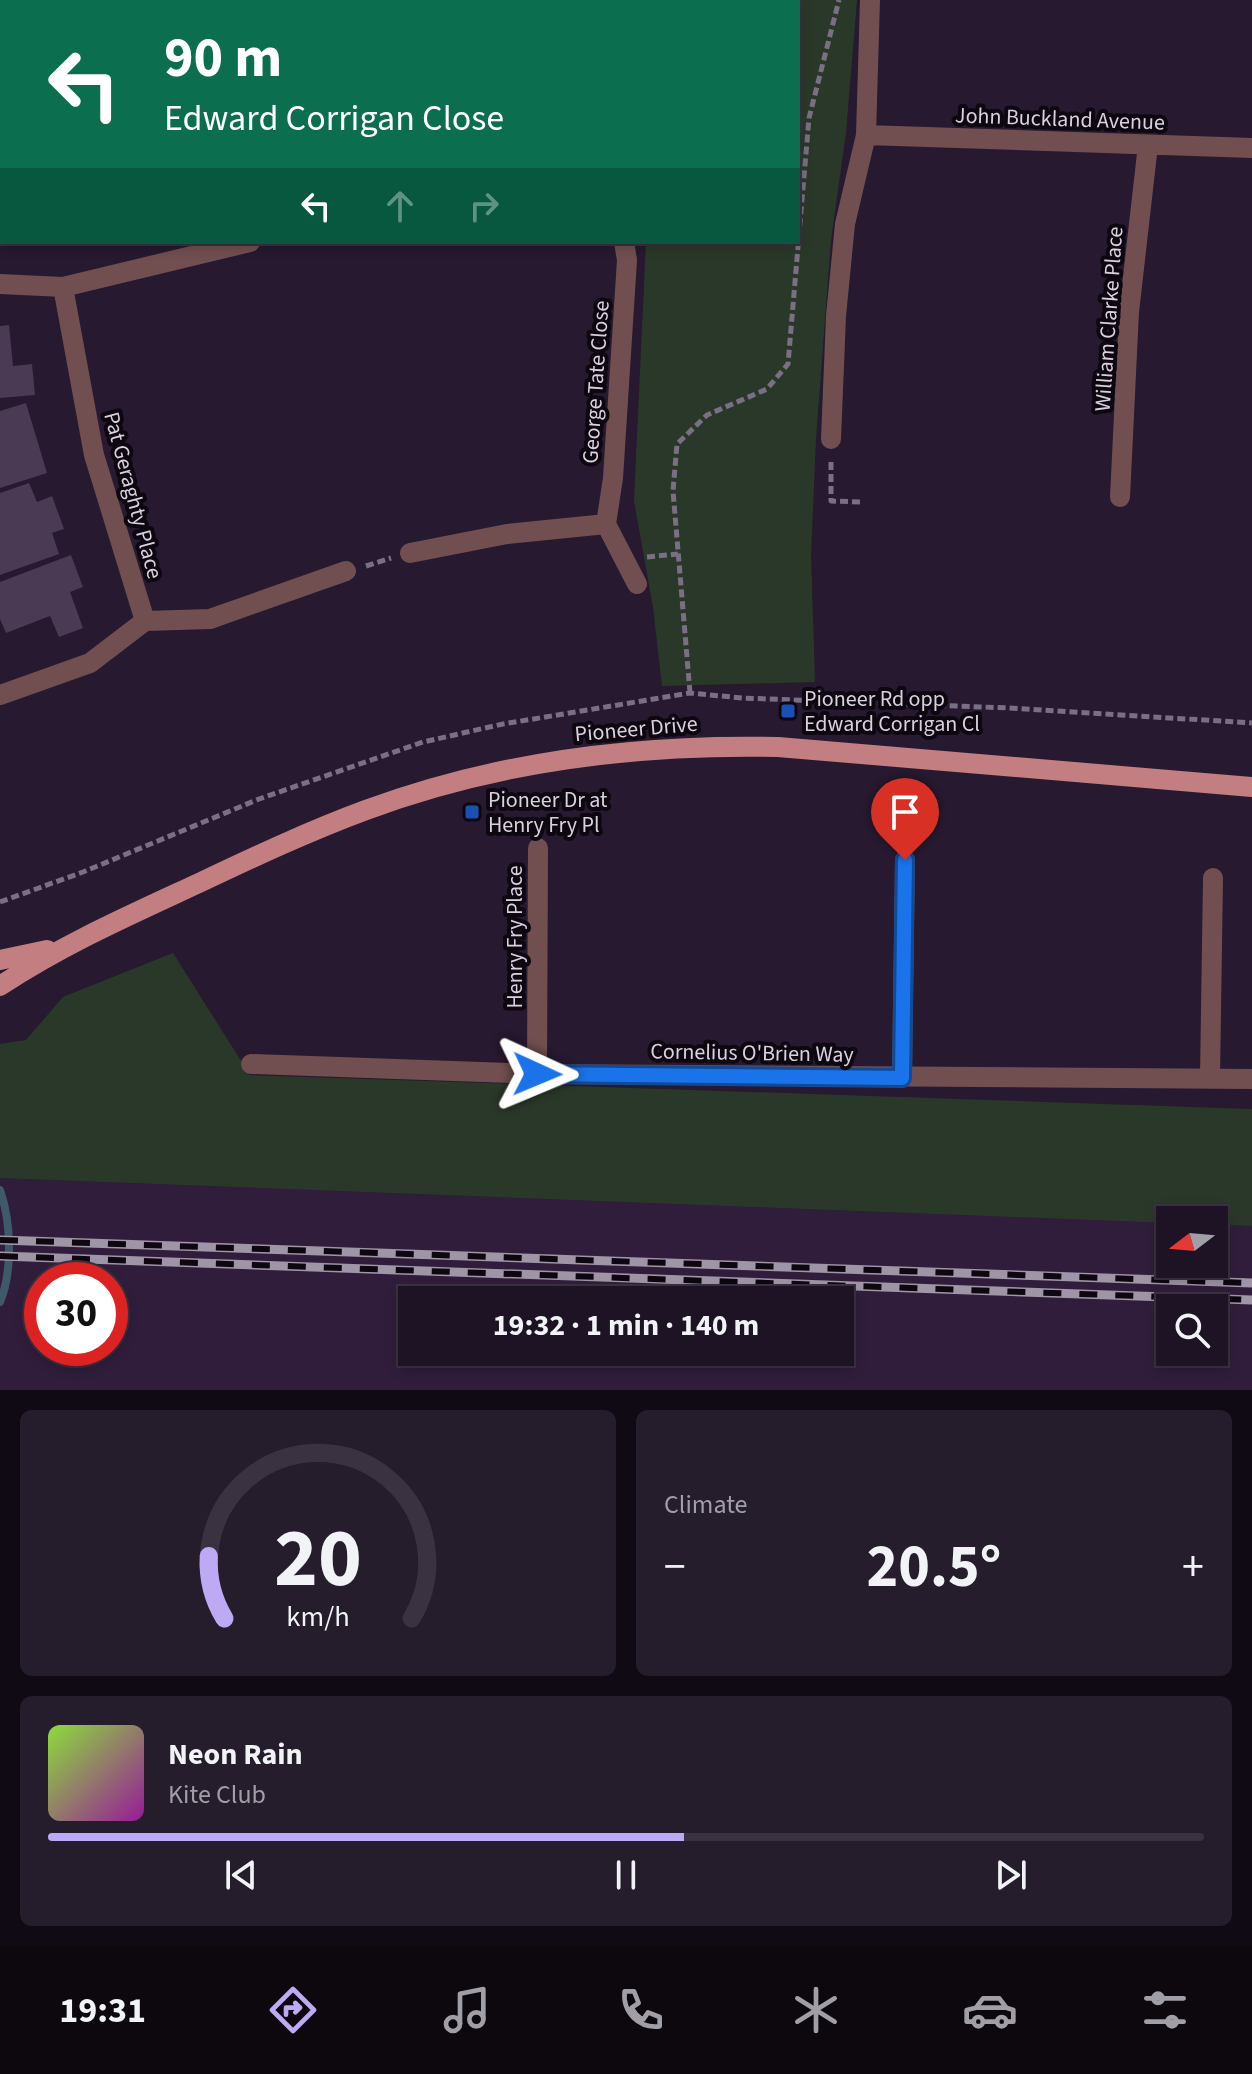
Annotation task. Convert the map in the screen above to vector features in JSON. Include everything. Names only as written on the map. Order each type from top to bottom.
[{"type":"main road","name":"Pioneer Drive","points":[[0,986],[59,947],[367,809],[433,787],[575,757],[716,746],[778,747],[1252,787]]},
{"type":"main road","name":"Pioneer Drive","points":[[0,960],[59,947]]},
{"type":"street","points":[[831,439],[836,316],[845,224],[866,135],[870,0]]},
{"type":"street","name":"John Buckland Avenue","points":[[866,135],[1252,148]]},
{"type":"street","name":"William Clarke Place","points":[[1120,497],[1129,312],[1148,145]]},
{"type":"street","points":[[0,284],[63,287],[242,244]]},
{"type":"street","name":"George Tate Close","points":[[606,524],[613,478],[627,260],[624,244]]},
{"type":"street","name":"Pat Geraghty Place","points":[[63,287],[94,455],[145,621]]},
{"type":"street","points":[[410,553],[507,534],[606,524],[637,584]]},
{"type":"street","points":[[0,695],[90,663],[145,621],[210,619],[346,571]]},
{"type":"street","name":"Henry Fry Place","points":[[537,1074],[538,848]]},
{"type":"street","points":[[902,1078],[905,860]]},
{"type":"street","points":[[1210,1077],[1213,878]]},
{"type":"street","name":"Cornelius O'Brien Way","points":[[251,1064],[537,1074],[1252,1079]]},
{"type":"path","points":[[800,223],[809,118],[839,0]]},
{"type":"path","points":[[690,693],[673,491],[677,444],[707,415],[767,389],[788,364],[798,244]]},
{"type":"path","points":[[831,439],[831,501],[860,502]]},
{"type":"path","points":[[346,571],[410,553]]},
{"type":"shaded area","points":[[0,1178],[1156,1222],[1156,1278],[1228,1278],[1228,1225],[1252,1226],[1252,1390],[0,1390]]},
{"type":"green space","points":[[800,0],[857,0],[846,133],[831,240],[816,439],[811,556],[815,682],[662,686],[653,607],[634,501],[646,244],[800,244]]},
{"type":"green space","points":[[173,953],[250,1075],[1252,1109],[1252,1226],[1228,1225],[1228,1206],[1156,1206],[1156,1222],[0,1178],[0,1044],[26,1040],[63,997]]},
{"type":"building","points":[[9,325],[13,366],[32,364],[35,395],[0,398],[0,326]]},
{"type":"building","points":[[26,403],[47,473],[0,488],[0,411]]},
{"type":"building","points":[[29,483],[37,502],[52,496],[64,529],[52,533],[59,554],[0,575],[0,493]]},
{"type":"building","points":[[71,555],[83,587],[70,592],[83,628],[59,637],[50,616],[6,633],[0,619],[0,582]]},
{"type":"waterway","points":[[0,1190],[9,1246],[7,1276],[0,1302]]},
{"type":"railway","points":[[0,1240],[1252,1283]]},
{"type":"railway","points":[[0,1256],[1252,1300]]},
{"type":"place","name":"Pioneer Rd opp Edward Corrigan Cl","points":[[788,711]]},
{"type":"place","name":"Pioneer Dr at Henry Fry Pl","points":[[472,812]]},
{"type":"route","points":[[537,1074],[902,1078],[905,860]]}]
